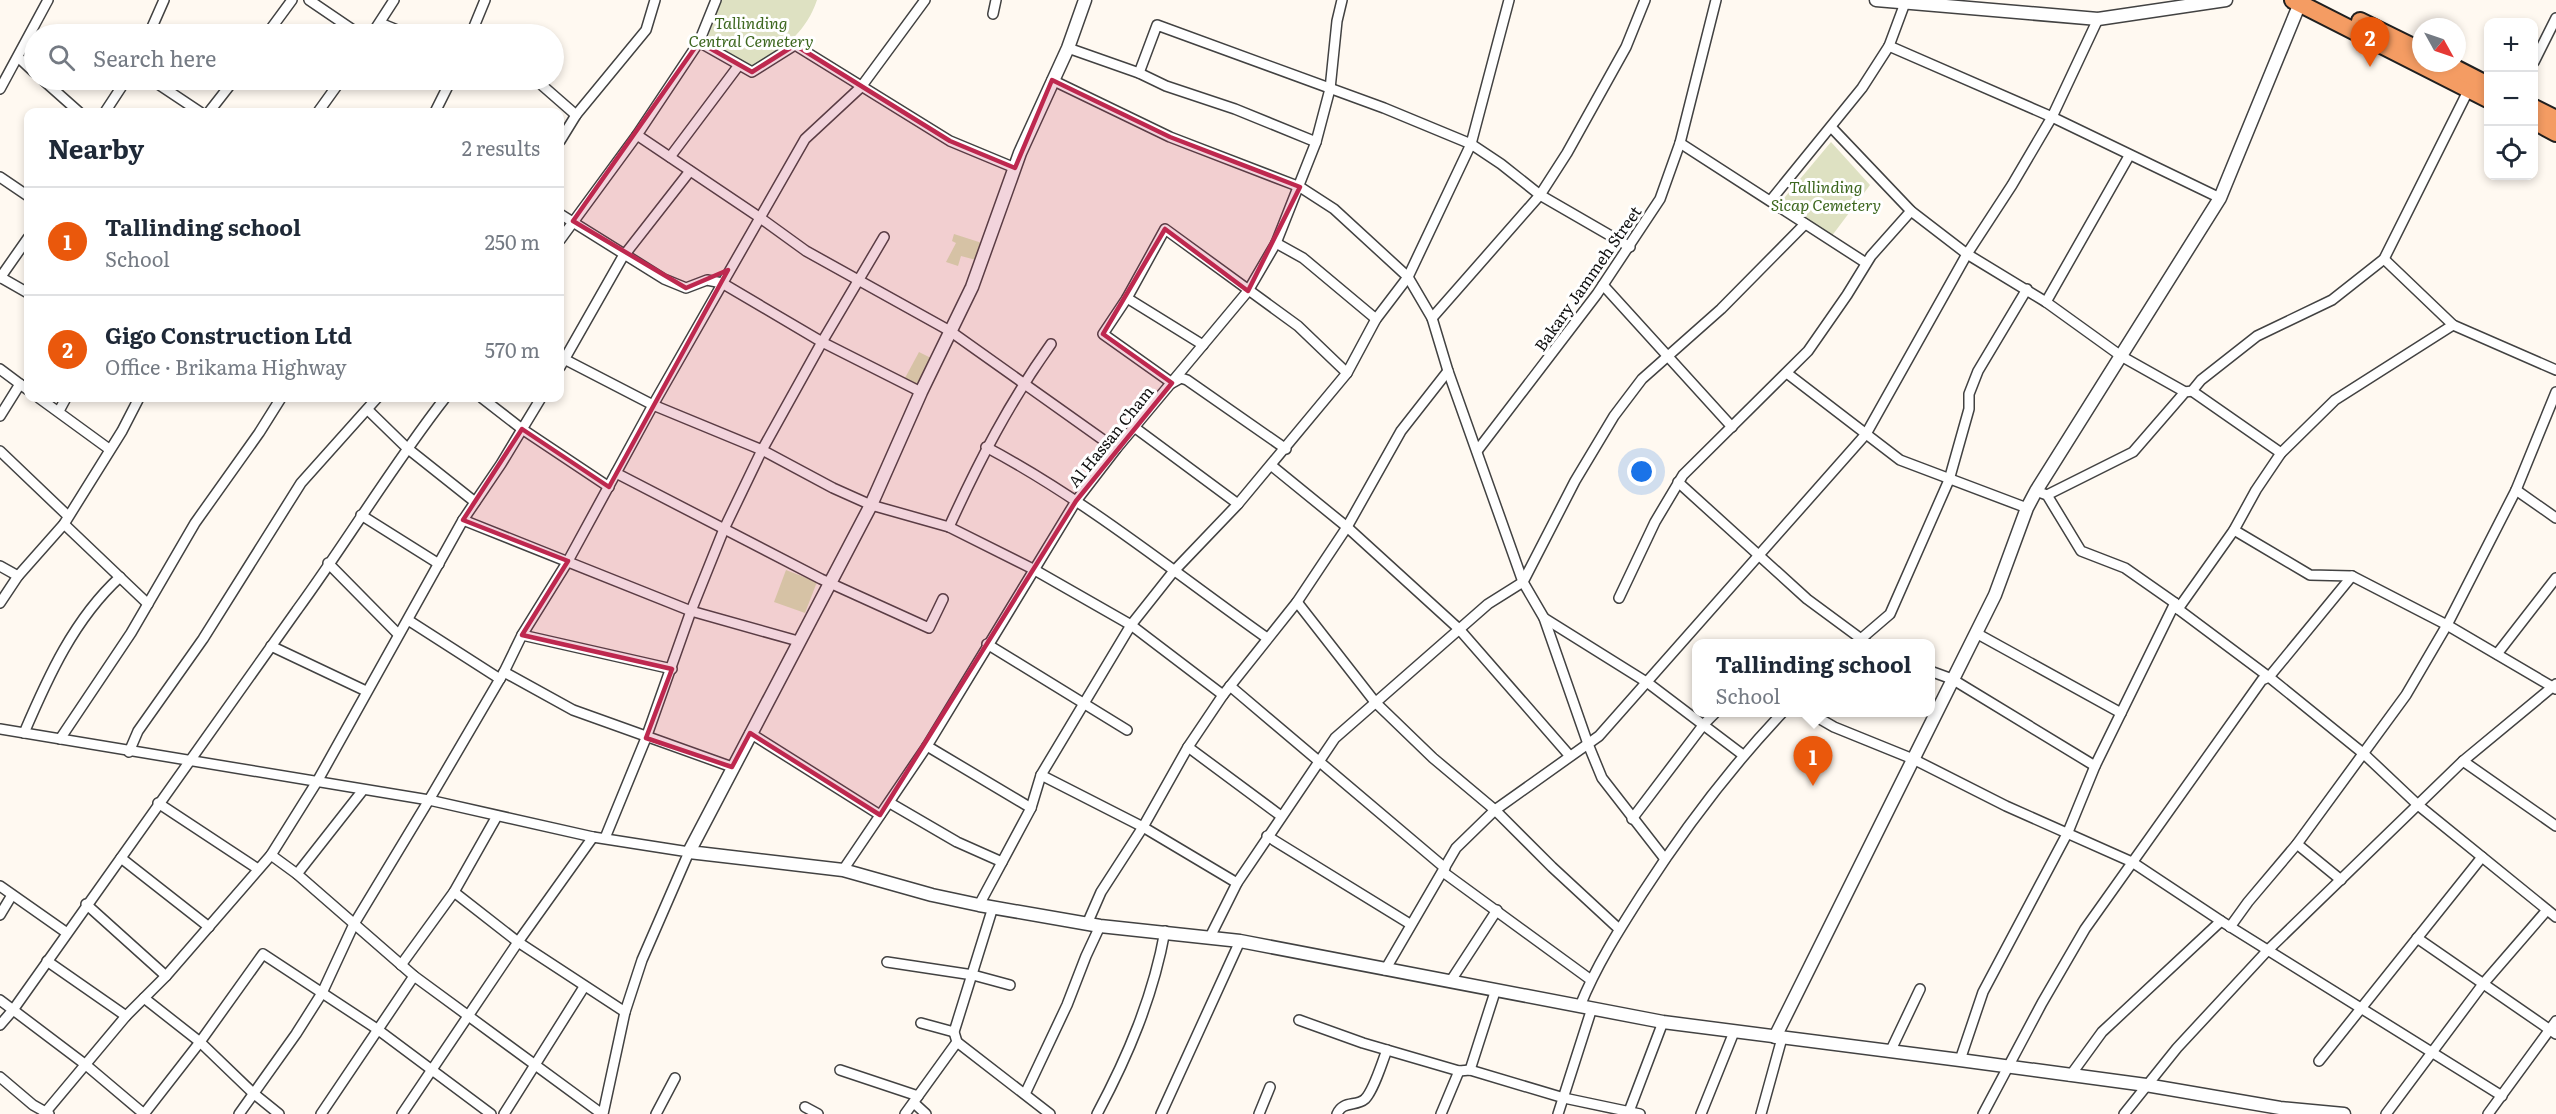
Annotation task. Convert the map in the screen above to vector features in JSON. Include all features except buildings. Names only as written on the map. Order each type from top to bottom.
[{"type":"highway","points":[[2319,0],[2484,97]]},
{"type":"highway","points":[[2297,2],[2385,40],[2412,48]]},
{"type":"highway","points":[[2463,72],[2484,83]]},
{"type":"highway","points":[[2538,110],[2556,119]]},
{"type":"highway","points":[[2538,123],[2556,133]]},
{"type":"street","points":[[35,24],[48,0]]},
{"type":"street","points":[[153,24],[164,0]]},
{"type":"street","points":[[274,24],[292,0]]},
{"type":"street","points":[[309,0],[344,24]]},
{"type":"street","points":[[380,23],[394,0]]},
{"type":"street","points":[[475,24],[485,0]]},
{"type":"street","points":[[564,134],[576,115],[646,30],[655,0]]},
{"type":"street","points":[[564,234],[637,135],[699,42],[716,0]]},
{"type":"street","points":[[238,1114],[296,1034],[322,993],[354,924],[502,676],[522,635],[568,561],[653,405],[805,140],[861,87],[925,0]]},
{"type":"street","points":[[993,14],[996,0]]},
{"type":"street","points":[[271,855],[297,874],[414,976],[602,1114],[625,1012],[642,960],[689,852],[871,505],[921,392],[972,286],[1015,168],[1068,48],[1085,0]]},
{"type":"street","name":"Al Hassan Cham","points":[[843,870],[927,746],[1076,501],[1134,427],[1248,291],[1276,243],[1316,142],[1330,89],[1337,21],[1342,0]]},
{"type":"street","points":[[979,905],[1031,808],[1041,775],[1131,625],[1173,572],[1272,466],[1347,373],[1377,319],[1408,277],[1471,144],[1509,0]]},
{"type":"street","points":[[1432,318],[1540,195],[1567,153],[1626,47],[1645,0]]},
{"type":"street","name":"Bakary Jammeh Street","points":[[1477,451],[1603,285],[1660,200],[1680,143],[1716,0]]},
{"type":"street","points":[[1876,0],[2098,19],[2226,0]]},
{"type":"street","points":[[1935,714],[1995,595],[2027,508],[2042,493],[2121,356],[2220,198],[2297,2]]},
{"type":"street","points":[[1771,200],[1832,128],[1862,88],[1889,46],[1905,3]]},
{"type":"street","points":[[2538,54],[2556,18]]},
{"type":"street","points":[[1385,970],[1456,848],[1495,810],[1599,736],[1866,434],[1967,254],[2012,185],[2052,117],[2098,19]]},
{"type":"street","points":[[1139,72],[1157,25],[1384,108],[1471,144],[1540,195],[1630,247]]},
{"type":"street","points":[[699,42],[752,72],[795,45],[950,141],[1015,168]]},
{"type":"street","points":[[0,89],[24,46]]},
{"type":"street","points":[[1889,46],[2052,117],[2220,198]]},
{"type":"street","points":[[1068,48],[1139,72],[1166,86],[1235,109],[1316,142]]},
{"type":"street","points":[[18,57],[24,63]]},
{"type":"street","points":[[670,157],[739,65]]},
{"type":"street","points":[[1052,80],[1170,137],[1300,187],[1334,209],[1408,277],[1432,318],[1448,371],[1522,582],[1544,618],[1602,778],[1665,859]]},
{"type":"street","points":[[2042,493],[2133,452],[2200,380],[2257,336],[2332,300],[2384,259],[2469,89]]},
{"type":"street","points":[[54,90],[74,108]]},
{"type":"street","points":[[108,108],[119,90]]},
{"type":"street","points":[[167,90],[194,108]]},
{"type":"street","points":[[212,108],[226,90]]},
{"type":"street","points":[[321,108],[334,90]]},
{"type":"street","points":[[437,108],[446,90]]},
{"type":"street","points":[[547,90],[576,115]]},
{"type":"street","points":[[1832,128],[1911,211],[1967,254],[2046,302],[2121,356],[2188,392],[2281,453]]},
{"type":"street","points":[[637,135],[806,251],[950,331],[1116,449]]},
{"type":"street","points":[[1680,143],[1866,263]]},
{"type":"street","points":[[2046,302],[2129,156]]},
{"type":"street","points":[[564,360],[625,253],[690,171]]},
{"type":"street","points":[[0,177],[24,193]]},
{"type":"street","points":[[1619,598],[1655,522],[1678,482],[1788,374],[1808,351],[1866,263],[1911,211]]},
{"type":"street","points":[[564,216],[664,279],[686,288],[706,280],[722,283],[822,342],[921,392]]},
{"type":"street","points":[[1210,937],[1237,883],[1335,738],[1459,628],[1488,604],[1522,582],[1575,481],[1614,416],[1642,379],[1721,309],[1805,224]]},
{"type":"street","points":[[1286,449],[1187,380],[1181,378],[1172,383],[1103,334],[1127,298],[1165,229],[1298,326],[1347,373]]},
{"type":"street","points":[[605,838],[646,738],[691,611],[724,529],[762,450],[884,237]]},
{"type":"street","points":[[1276,243],[1303,258],[1377,319]]},
{"type":"street","points":[[24,244],[0,278],[24,291]]},
{"type":"street","points":[[2384,259],[2453,325],[2556,370]]},
{"type":"street","points":[[1603,285],[1732,427]]},
{"type":"street","points":[[1864,639],[1890,614],[1949,480],[1969,409],[1969,394],[1978,371],[2027,290]]},
{"type":"street","points":[[1127,298],[1203,345]]},
{"type":"street","points":[[1960,1060],[1983,993],[2068,831],[2095,766],[2176,606],[2234,530],[2256,490],[2281,453],[2335,400],[2453,325]]},
{"type":"street","points":[[950,527],[986,447],[1023,383],[1051,344]]},
{"type":"street","points":[[564,364],[653,405],[762,450],[833,488],[871,505],[950,527],[1033,569],[1131,625],[1223,695]]},
{"type":"street","points":[[0,369],[24,387]]},
{"type":"street","points":[[1087,924],[1101,892],[1143,827],[1188,747],[1223,695],[1297,602],[1347,526],[1401,431],[1448,371]]},
{"type":"street","points":[[1788,374],[1900,460],[2027,508]]},
{"type":"street","points":[[0,416],[20,384]]},
{"type":"street","points":[[2230,927],[2297,844],[2406,695],[2447,625],[2516,490],[2556,392]]},
{"type":"street","points":[[45,402],[110,449]]},
{"type":"street","points":[[59,411],[64,402]]},
{"type":"street","points":[[0,603],[18,576],[66,520],[122,431],[137,402]]},
{"type":"street","points":[[60,739],[148,604],[195,524],[259,433],[278,402]]},
{"type":"street","points":[[129,752],[138,731],[209,631],[301,483],[374,402]]},
{"type":"street","points":[[0,1025],[13,1010],[271,646],[407,448],[443,402]]},
{"type":"street","points":[[487,402],[522,429],[609,486]]},
{"type":"street","points":[[0,1077],[33,1105],[47,1113],[126,1016],[166,976],[271,855],[318,780],[463,520],[539,402]]},
{"type":"street","points":[[368,410],[407,448],[475,502]]},
{"type":"street","points":[[1134,427],[1238,504]]},
{"type":"street","points":[[986,447],[1023,467],[1076,501],[1267,638]]},
{"type":"street","points":[[0,451],[148,604]]},
{"type":"street","points":[[1272,466],[1347,526],[1459,628],[1569,756]]},
{"type":"street","points":[[616,473],[820,579],[832,582],[929,628],[943,599]]},
{"type":"street","points":[[1678,482],[1759,557],[1857,639]]},
{"type":"street","points":[[2516,490],[2556,518]]},
{"type":"street","points":[[2042,493],[2081,551],[2125,567],[2269,677],[2364,754],[2418,805],[2556,917]]},
{"type":"street","points":[[361,515],[439,564]]},
{"type":"street","points":[[463,520],[691,611],[798,641]]},
{"type":"street","points":[[2124,1114],[2146,1085],[2267,951],[2463,761],[2555,687],[2447,625],[2352,576],[2310,575],[2234,530]]},
{"type":"street","points":[[328,563],[398,634]]},
{"type":"street","points":[[0,566],[18,576]]},
{"type":"street","points":[[1983,1114],[2042,1003],[2085,929],[2262,680],[2269,677],[2352,576]]},
{"type":"street","points":[[24,733],[46,682],[80,622],[105,591],[120,577]]},
{"type":"street","points":[[2497,654],[2556,578]]},
{"type":"street","points":[[1297,602],[1375,702],[1433,758],[1495,810],[1619,930]]},
{"type":"street","points":[[1544,618],[1648,682],[1692,715]]},
{"type":"street","points":[[408,620],[502,676],[573,710],[732,767]]},
{"type":"street","points":[[1976,633],[2121,713]]},
{"type":"street","points":[[522,635],[672,669]]},
{"type":"street","points":[[987,644],[1126,730]]},
{"type":"street","points":[[271,646],[366,691]]},
{"type":"street","points":[[1935,673],[1952,679],[2095,766]]},
{"type":"street","points":[[1230,686],[1444,870],[1591,980]]},
{"type":"street","points":[[1695,717],[1743,754]]},
{"type":"street","points":[[1632,819],[1711,717]]},
{"type":"street","points":[[1558,1114],[1564,1098],[1591,980],[1619,930],[1665,859],[1743,754],[1778,717]]},
{"type":"street","points":[[1817,717],[1834,727],[1913,759],[2006,806],[2068,831],[2132,862],[2267,951],[2502,1096]]},
{"type":"street","points":[[1761,1114],[1778,1038],[1933,717]]},
{"type":"street","points":[[0,729],[429,800],[593,837],[689,852],[843,870],[932,895],[979,905],[1100,926],[1240,941],[1495,992],[1663,1022],[2146,1085],[2280,1108],[2344,1114]]},
{"type":"street","points":[[750,733],[880,815]]},
{"type":"street","points":[[927,746],[1031,808]]},
{"type":"street","points":[[1188,747],[1281,816]]},
{"type":"street","points":[[2463,761],[2515,800],[2556,826]]},
{"type":"street","points":[[1041,775],[1143,827],[1237,883]]},
{"type":"street","points":[[297,874],[363,790]]},
{"type":"street","points":[[158,803],[258,869]]},
{"type":"street","points":[[890,803],[957,842],[1002,862]]},
{"type":"street","points":[[401,965],[454,892],[497,816]]},
{"type":"street","points":[[1267,836],[1410,924]]},
{"type":"street","points":[[402,1114],[431,1068],[593,837]]},
{"type":"street","points":[[2297,844],[2341,880]]},
{"type":"street","points":[[2319,1061],[2482,857]]},
{"type":"street","points":[[121,858],[209,927]]},
{"type":"street","points":[[0,886],[67,933]]},
{"type":"street","points":[[454,892],[518,942],[625,1012]]},
{"type":"street","points":[[0,915],[12,895]]},
{"type":"street","points":[[86,904],[166,976]]},
{"type":"street","points":[[906,1114],[956,1037],[993,907]]},
{"type":"street","points":[[1450,982],[1497,910]]},
{"type":"street","points":[[2386,1114],[2483,984],[2547,910]]},
{"type":"street","points":[[2070,1076],[2102,1032],[2221,921]]},
{"type":"street","points":[[1025,1094],[1067,1005],[1100,926]]},
{"type":"street","points":[[1097,1114],[1122,1067],[1143,1016],[1166,932]]},
{"type":"street","points":[[2417,938],[2483,984],[2554,1028],[2488,1114]]},
{"type":"street","points":[[1165,1113],[1240,941]]},
{"type":"street","points":[[0,1000],[86,1065],[144,1114],[200,1042],[263,954],[376,1029],[491,1114]]},
{"type":"street","points":[[47,961],[126,1016]]},
{"type":"street","points":[[887,962],[973,975],[1010,985]]},
{"type":"street","points":[[321,1114],[376,1029],[414,976]]},
{"type":"street","points":[[504,1114],[584,987]]},
{"type":"street","points":[[1890,1052],[1920,989]]},
{"type":"street","points":[[1470,1070],[1495,992]]},
{"type":"street","points":[[144,998],[200,1042],[253,1093],[279,1114]]},
{"type":"street","points":[[1299,1020],[1387,1050],[1459,1071],[1470,1070],[1564,1098],[1640,1114]]},
{"type":"street","points":[[1628,1113],[1663,1022]]},
{"type":"street","points":[[921,1023],[956,1037],[1044,1112]]},
{"type":"street","points":[[1701,1114],[1734,1032]]},
{"type":"street","points":[[1337,1114],[1345,1105],[1360,1102],[1367,1096],[1387,1050]]},
{"type":"street","points":[[840,1070],[916,1100],[926,1114]]},
{"type":"street","points":[[1441,1114],[1459,1071]]},
{"type":"street","points":[[656,1114],[675,1078]]},
{"type":"street","points":[[1259,1114],[1270,1088]]},
{"type":"street","points":[[805,1107],[818,1114]]},
{"type":"highlighted area","points":[[699,42],[752,72],[795,45],[950,141],[1015,168],[1052,80],[1170,137],[1300,187],[1248,291],[1165,229],[1103,334],[1172,383],[1076,501],[880,815],[750,733],[732,767],[646,738],[672,669],[522,635],[568,561],[463,520],[522,429],[609,487],[728,270],[686,288],[573,221]]},
{"type":"green space","name":"Tallinding Central Cemetery","points":[[721,0],[817,0],[799,32],[753,69],[706,42]]},
{"type":"green space","name":"Tallinding Sicap Cemetery","points":[[1831,142],[1870,185],[1831,237],[1780,203]]},
{"type":"green space","points":[[954,234],[982,243],[976,260],[961,256],[958,266],[946,262],[956,243],[952,241]]},
{"type":"green space","points":[[919,352],[933,359],[918,386],[905,378]]},
{"type":"green space","points":[[786,570],[817,582],[805,613],[774,602]]},
{"type":"place","name":"Gigo Construction Ltd","points":[[2370,67]]},
{"type":"place","name":"Tallinding school","points":[[1813,786]]}]
